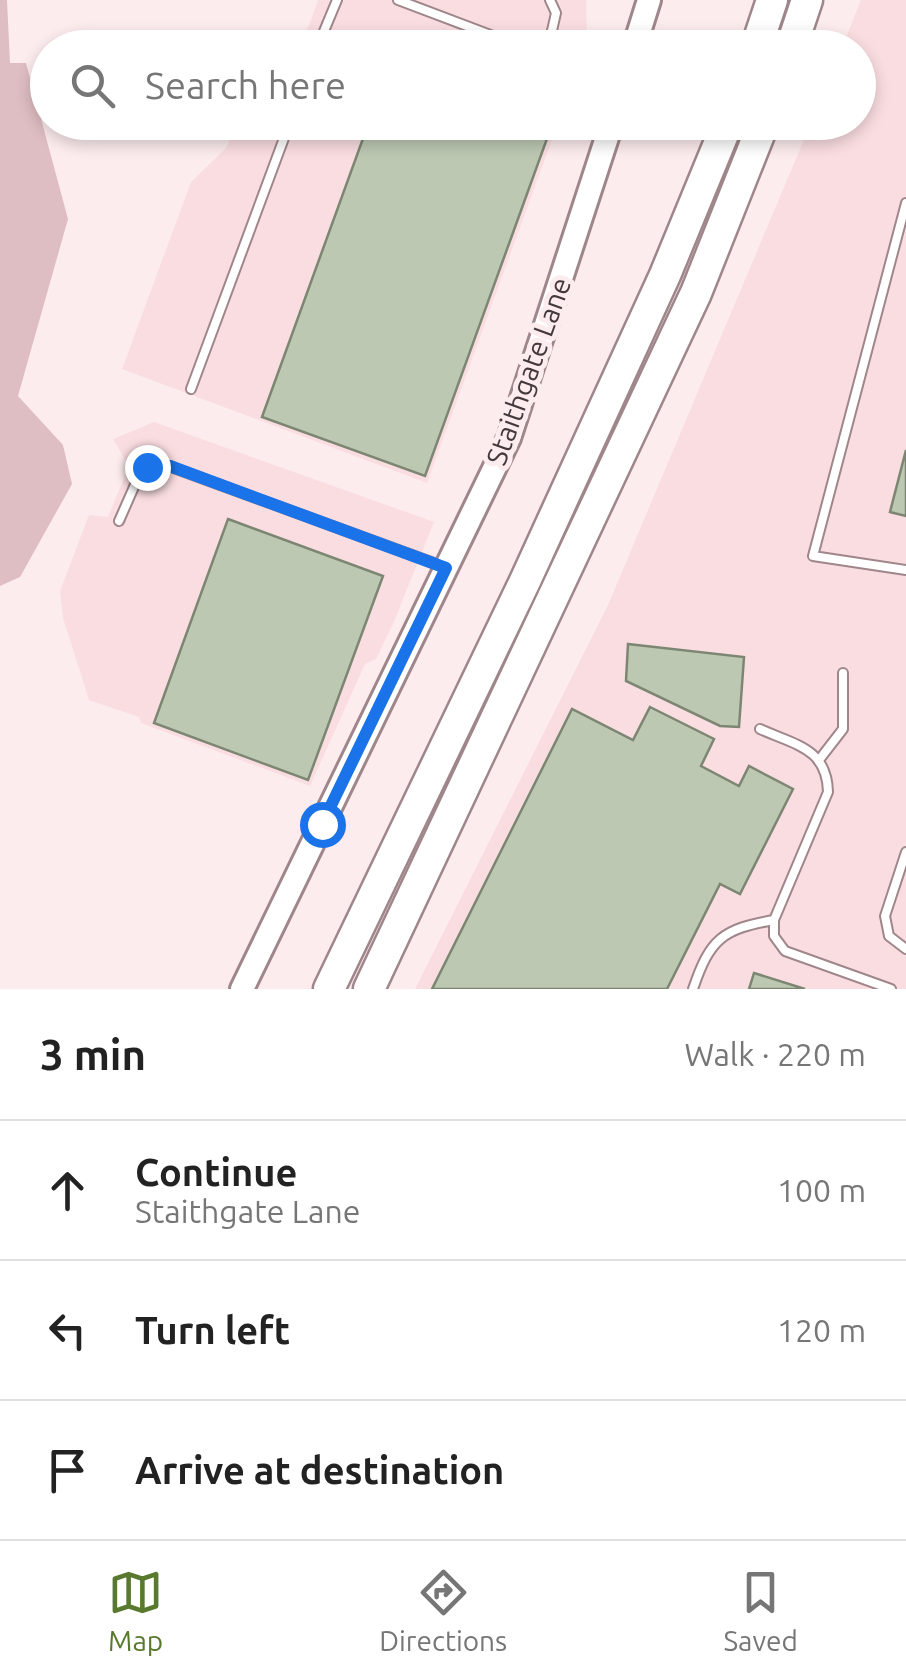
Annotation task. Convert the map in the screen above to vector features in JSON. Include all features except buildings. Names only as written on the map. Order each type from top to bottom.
[{"type":"highway","points":[[762,30],[772,0]]},
{"type":"highway","points":[[797,30],[807,0]]},
{"type":"highway","points":[[328,989],[525,581],[665,275],[721,140]]},
{"type":"highway","points":[[368,989],[696,293],[757,140]]},
{"type":"street","points":[[640,30],[649,0]]},
{"type":"street","name":"Staithgate Lane","points":[[242,989],[509,438],[606,140]]},
{"type":"lane","points":[[324,30],[337,0]]},
{"type":"lane","points":[[550,0],[556,14],[552,30]]},
{"type":"lane","points":[[402,1],[478,30]]},
{"type":"lane","points":[[191,389],[283,140]]},
{"type":"lane","points":[[906,203],[813,556],[906,570]]},
{"type":"lane","points":[[119,522],[141,471],[163,464],[446,568]]},
{"type":"lane","points":[[819,760],[843,729],[842,673]]},
{"type":"lane","points":[[760,729],[813,753],[827,770],[828,792],[774,920],[774,936],[785,951],[891,989]]},
{"type":"lane","points":[[906,852],[885,916],[889,936],[906,949]]},
{"type":"lane","points":[[694,989],[704,957],[716,940],[738,926],[774,920]]},
{"type":"shaded area","points":[[0,0],[7,0],[10,63],[26,63],[30,78],[30,140],[47,140],[68,219],[18,396],[63,445],[72,484],[20,577],[0,586]]},
{"type":"shaded area","points":[[318,0],[586,0],[587,30],[305,30]]},
{"type":"shaded area","points":[[861,0],[906,0],[906,989],[415,989],[608,605],[804,140],[876,140],[876,30],[849,30]]},
{"type":"shaded area","points":[[230,140],[552,140],[427,483],[122,369],[191,182]]},
{"type":"shaded area","points":[[154,422],[434,522],[393,624],[376,659],[365,664],[310,786],[89,700],[63,618],[60,591],[89,515],[108,517],[129,466],[113,439]]},
{"type":"route","points":[[147,467],[170,466],[446,568],[322,824]]}]
